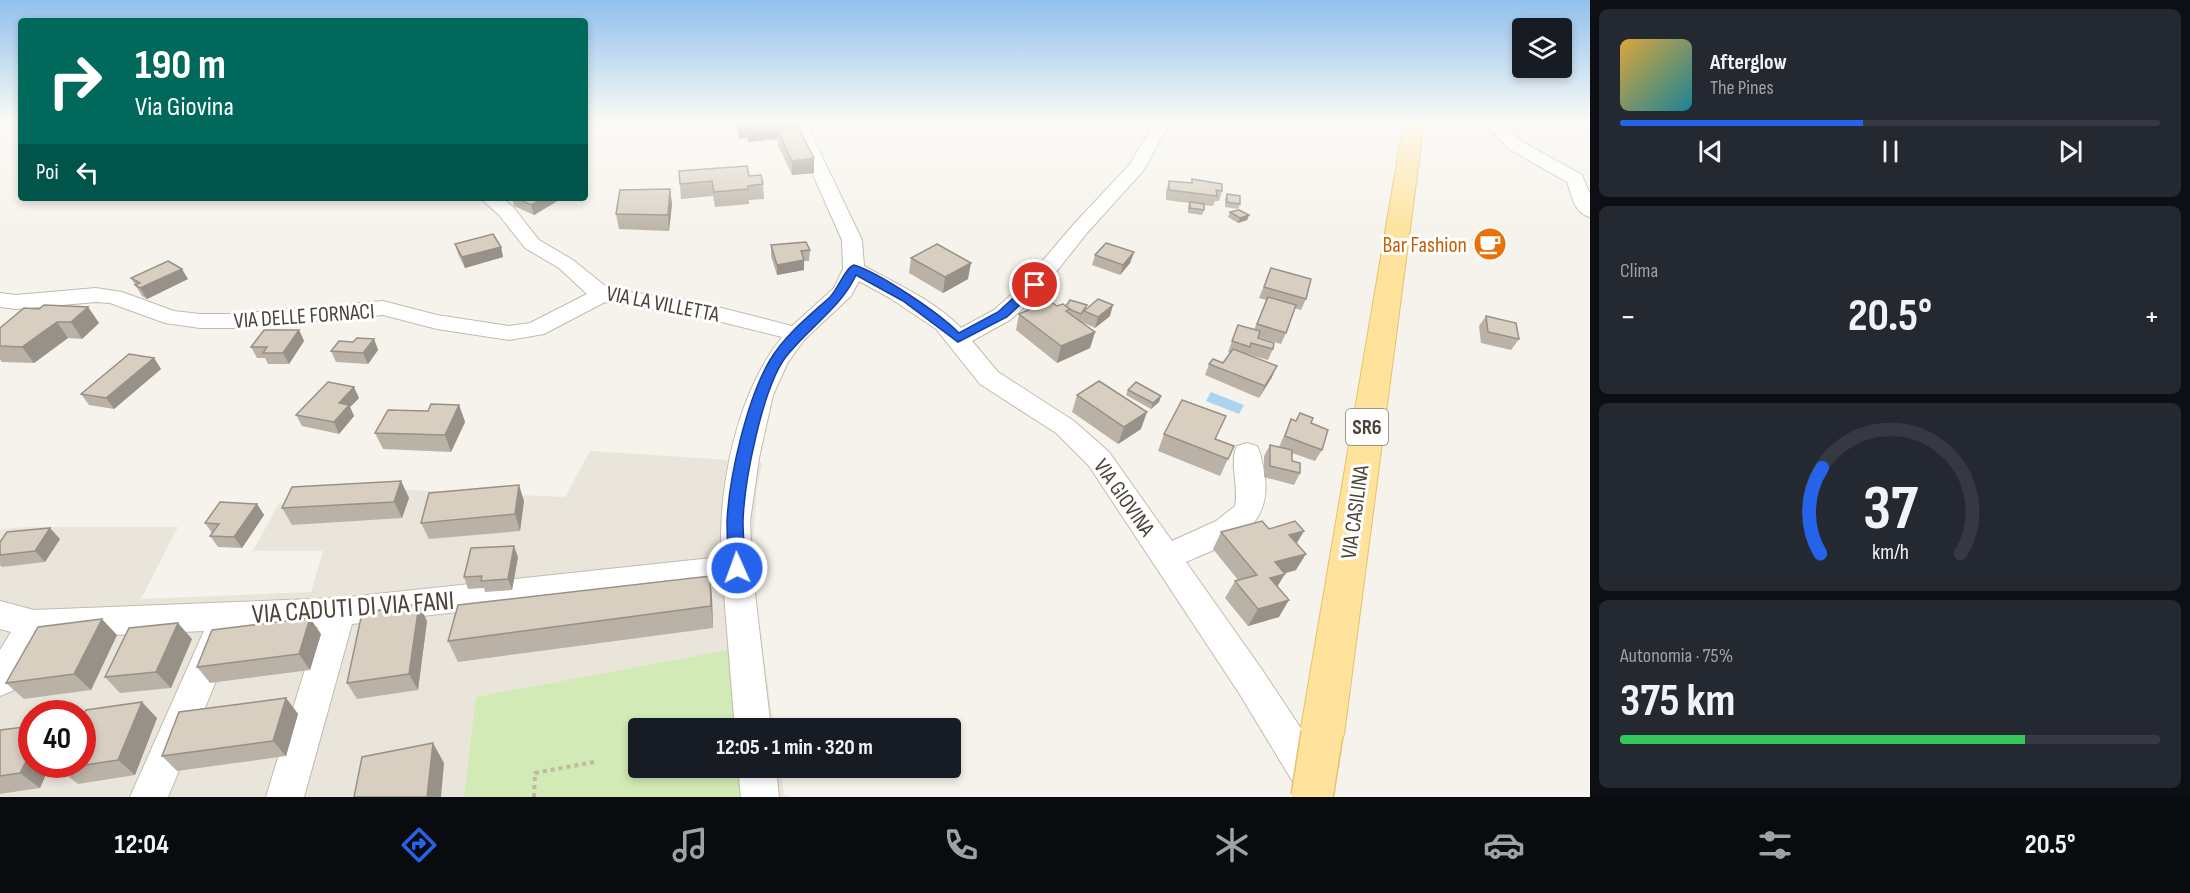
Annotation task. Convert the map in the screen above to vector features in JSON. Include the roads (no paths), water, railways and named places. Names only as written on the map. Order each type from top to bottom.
[{"type":"main road","name":"VIA CASILINA","points":[[1312,797],[1408,158]]},
{"type":"street","points":[[752,718],[737,568],[735,521],[745,458],[760,395],[777,360],[797,334],[843,291],[854,268],[852,240],[814,158]]},
{"type":"street","points":[[958,339],[1002,315],[1030,290],[1075,234],[1137,167],[1142,158]]},
{"type":"street","points":[[1538,158],[1575,179],[1585,206],[1590,211]]},
{"type":"street","name":"VIA LA VILLETTA","points":[[494,201],[506,211],[532,244],[566,264],[602,295],[694,308],[797,334]]},
{"type":"street","name":"VIA GIOVINA","points":[[854,268],[944,324],[989,378],[1065,427],[1094,453],[1167,557],[1323,797]]},
{"type":"street","name":"VIA DELLE FORNACI","points":[[0,300],[16,302],[96,295],[114,297],[173,318],[211,321],[382,308],[436,322],[509,333],[537,329],[602,295]]},
{"type":"street","points":[[1167,557],[1234,525],[1247,513],[1251,497],[1247,453]]},
{"type":"street","name":"VIA CADUTI DI VIA FANI","points":[[0,615],[34,624],[339,612],[737,568]]},
{"type":"street","points":[[285,797],[339,612]]},
{"type":"street","points":[[149,797],[225,616]]},
{"type":"street","points":[[0,680],[34,624]]},
{"type":"street","points":[[758,778],[760,797]]},
{"type":"water","points":[[1211,392],[1244,405],[1239,414],[1206,401]]},
{"type":"place","name":"Bar Fashion","points":[[1490,244]]}]
